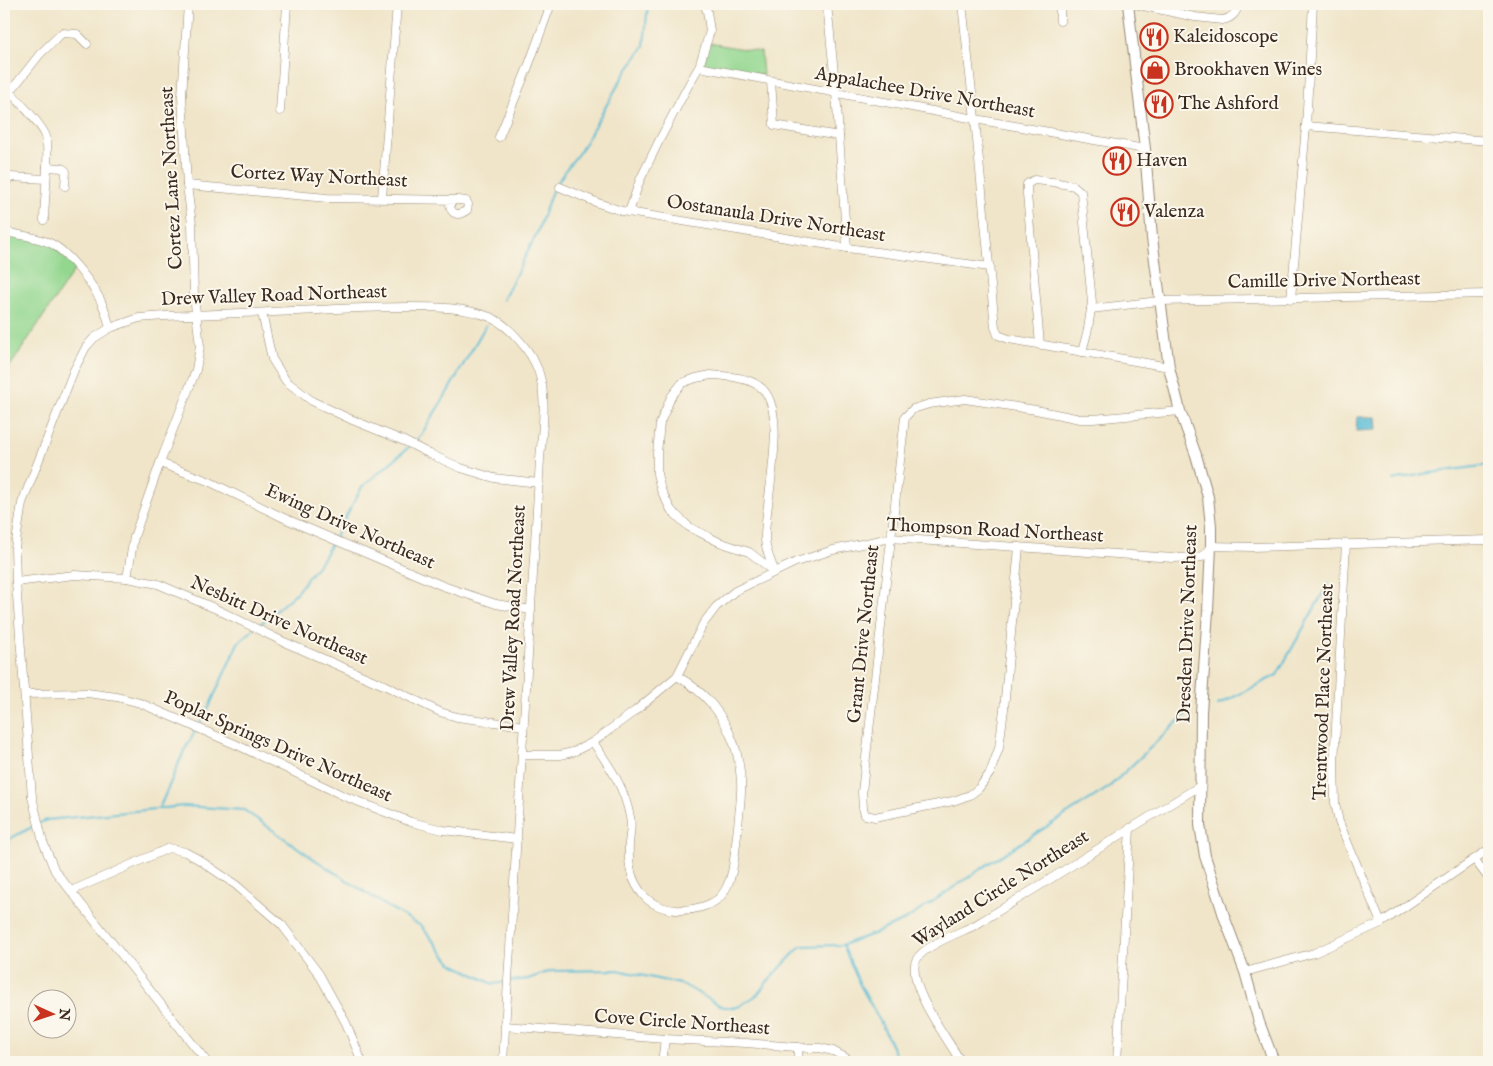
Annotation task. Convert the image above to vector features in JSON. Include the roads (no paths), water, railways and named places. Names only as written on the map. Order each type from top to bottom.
[{"type":"street","name":"Cortez Lane Northeast","points":[[127,578],[134,537],[196,370],[200,346],[194,296],[192,224],[187,185],[182,96],[188,4]]},
{"type":"street","points":[[280,111],[287,4]]},
{"type":"street","points":[[382,198],[396,4]]},
{"type":"street","points":[[499,137],[528,67],[551,4]]},
{"type":"street","points":[[629,212],[640,180],[699,67],[710,31],[704,4]]},
{"type":"street","points":[[827,4],[836,93],[847,248]]},
{"type":"street","points":[[962,4],[993,309],[998,335],[1008,339],[1040,345],[1169,367]]},
{"type":"street","points":[[1060,4],[1060,21]]},
{"type":"street","points":[[1128,4],[1139,4],[1195,17],[1222,20],[1233,15],[1237,10],[1238,4]]},
{"type":"street","name":"Dresden Drive Northeast","points":[[1128,4],[1151,232],[1169,367],[1180,411],[1196,454],[1208,497],[1211,546],[1201,712],[1200,825],[1205,856],[1225,919],[1245,972],[1259,1022],[1274,1062]]},
{"type":"street","points":[[1291,299],[1306,126],[1313,4]]},
{"type":"street","points":[[44,220],[48,154],[46,136],[36,122],[7,94],[40,54],[62,33],[77,34],[87,44]]},
{"type":"street","name":"Appalachee Drive Northeast","points":[[699,67],[771,82],[1144,149]]},
{"type":"street","points":[[771,82],[774,125],[839,136]]},
{"type":"street","points":[[1306,126],[1489,141]]},
{"type":"street","points":[[47,167],[62,168],[66,171],[65,186]]},
{"type":"street","points":[[4,184],[10,177],[46,179]]},
{"type":"street","points":[[1040,345],[1027,194],[1027,184],[1034,180],[1074,186],[1081,192],[1092,302],[1082,352]]},
{"type":"street","name":"Cortez Way Northeast","points":[[187,185],[327,198],[450,200]]},
{"type":"street","name":"Oostanaula Drive Northeast","points":[[560,187],[611,208],[629,212],[847,248],[990,267]]},
{"type":"street","points":[[4,232],[43,240],[54,245],[77,266],[91,285],[103,304],[110,328]]},
{"type":"street","name":"Camille Drive Northeast","points":[[1092,309],[1160,301],[1489,294]]},
{"type":"street","name":"Drew Valley Road Northeast","points":[[207,1062],[55,871],[40,834],[34,809],[28,752],[16,582],[15,548],[22,503],[74,370],[86,347],[94,338],[110,328],[138,318],[446,307],[471,310],[493,318],[511,331],[524,346],[537,368],[543,386],[544,402],[532,610],[503,1062]]},
{"type":"street","points":[[262,313],[272,359],[286,382],[312,401],[461,468],[494,478],[539,483]]},
{"type":"street","points":[[711,375],[735,377],[759,386],[768,395],[773,409],[775,431],[765,540],[775,572],[749,552],[719,542],[690,527],[670,510],[661,490],[657,474],[657,453],[660,423],[671,397],[682,383],[711,375]]},
{"type":"street","name":"Grant Drive Northeast","points":[[1019,547],[1004,709],[999,748],[992,769],[979,788],[970,795],[953,801],[875,817],[865,815],[862,792],[905,418],[913,409],[929,404],[965,399],[1036,410],[1080,420],[1180,411]]},
{"type":"street","name":"Ewing Drive Northeast","points":[[160,463],[208,481],[286,519],[443,586],[496,604],[532,610]]},
{"type":"street","name":"Thompson Road Northeast","points":[[523,755],[560,755],[574,752],[593,742],[635,711],[677,676],[703,624],[716,607],[735,591],[796,562],[832,550],[890,538],[1173,558],[1202,557],[1211,546]]},
{"type":"street","points":[[1211,546],[1252,547],[1489,540]]},
{"type":"street","name":"Trentwood Place Northeast","points":[[1346,543],[1334,763],[1335,803],[1339,822],[1381,923]]},
{"type":"street","name":"Nesbitt Drive Northeast","points":[[16,582],[74,575],[127,578],[158,584],[440,712],[457,717],[524,726]]},
{"type":"street","points":[[593,742],[616,775],[623,792],[630,818],[629,866],[633,882],[639,890],[646,898],[660,907],[674,911],[690,910],[708,904],[718,898],[732,874],[741,781],[738,763],[734,744],[712,703],[693,685],[677,676]]},
{"type":"street","name":"Poplar Springs Drive Northeast","points":[[25,694],[87,693],[117,697],[140,703],[237,745],[344,796],[411,822],[443,830],[517,839]]},
{"type":"street","name":"Wayland Circle Northeast","points":[[961,1062],[927,1007],[916,982],[915,964],[918,955],[976,925],[1200,786]]},
{"type":"street","points":[[1117,1062],[1130,828]]},
{"type":"street","points":[[71,891],[169,848],[185,852],[198,859],[236,885],[282,925],[319,974],[346,1023],[362,1062]]},
{"type":"street","points":[[1245,972],[1314,953],[1381,923],[1476,860],[1489,849]]},
{"type":"street","points":[[1476,860],[1489,879]]},
{"type":"street","name":"Cove Circle Northeast","points":[[505,1026],[665,1039],[820,1048],[833,1050],[852,1062]]},
{"type":"street","points":[[662,1062],[665,1039]]},
{"type":"street","points":[[798,1047],[798,1062]]},
{"type":"water","points":[[1357,417],[1376,417],[1377,430],[1356,431]]},
{"type":"waterway","points":[[503,300],[537,233],[552,191],[581,150],[622,78],[644,46],[648,4]]},
{"type":"waterway","points":[[413,444],[419,438],[447,393],[486,325]]},
{"type":"waterway","points":[[334,538],[362,487],[409,447]]},
{"type":"waterway","points":[[1393,480],[1489,465]]},
{"type":"waterway","points":[[258,626],[296,593],[323,558],[332,542]]},
{"type":"waterway","points":[[1218,705],[1277,675],[1328,584]]},
{"type":"waterway","points":[[199,725],[238,643],[254,629]]},
{"type":"waterway","points":[[511,981],[528,979],[551,971],[618,970],[684,985],[723,1007],[738,1007],[757,995],[801,946],[842,945],[907,919],[991,862],[1108,788],[1188,712]]},
{"type":"waterway","points":[[159,809],[184,751],[196,730]]},
{"type":"waterway","points":[[40,823],[47,820],[184,806],[244,810],[314,859],[421,926],[451,963],[493,984],[506,982]]},
{"type":"waterway","points":[[4,850],[11,838],[36,825]]},
{"type":"waterway","points":[[843,945],[860,985],[880,1021],[899,1062]]},
{"type":"place","name":"Kaleidoscope","points":[[1154,37]]},
{"type":"place","name":"Brookhaven Wines","points":[[1155,70]]},
{"type":"place","name":"The Ashford","points":[[1159,104]]},
{"type":"place","name":"Haven","points":[[1117,161]]},
{"type":"place","name":"Valenza","points":[[1125,212]]}]
